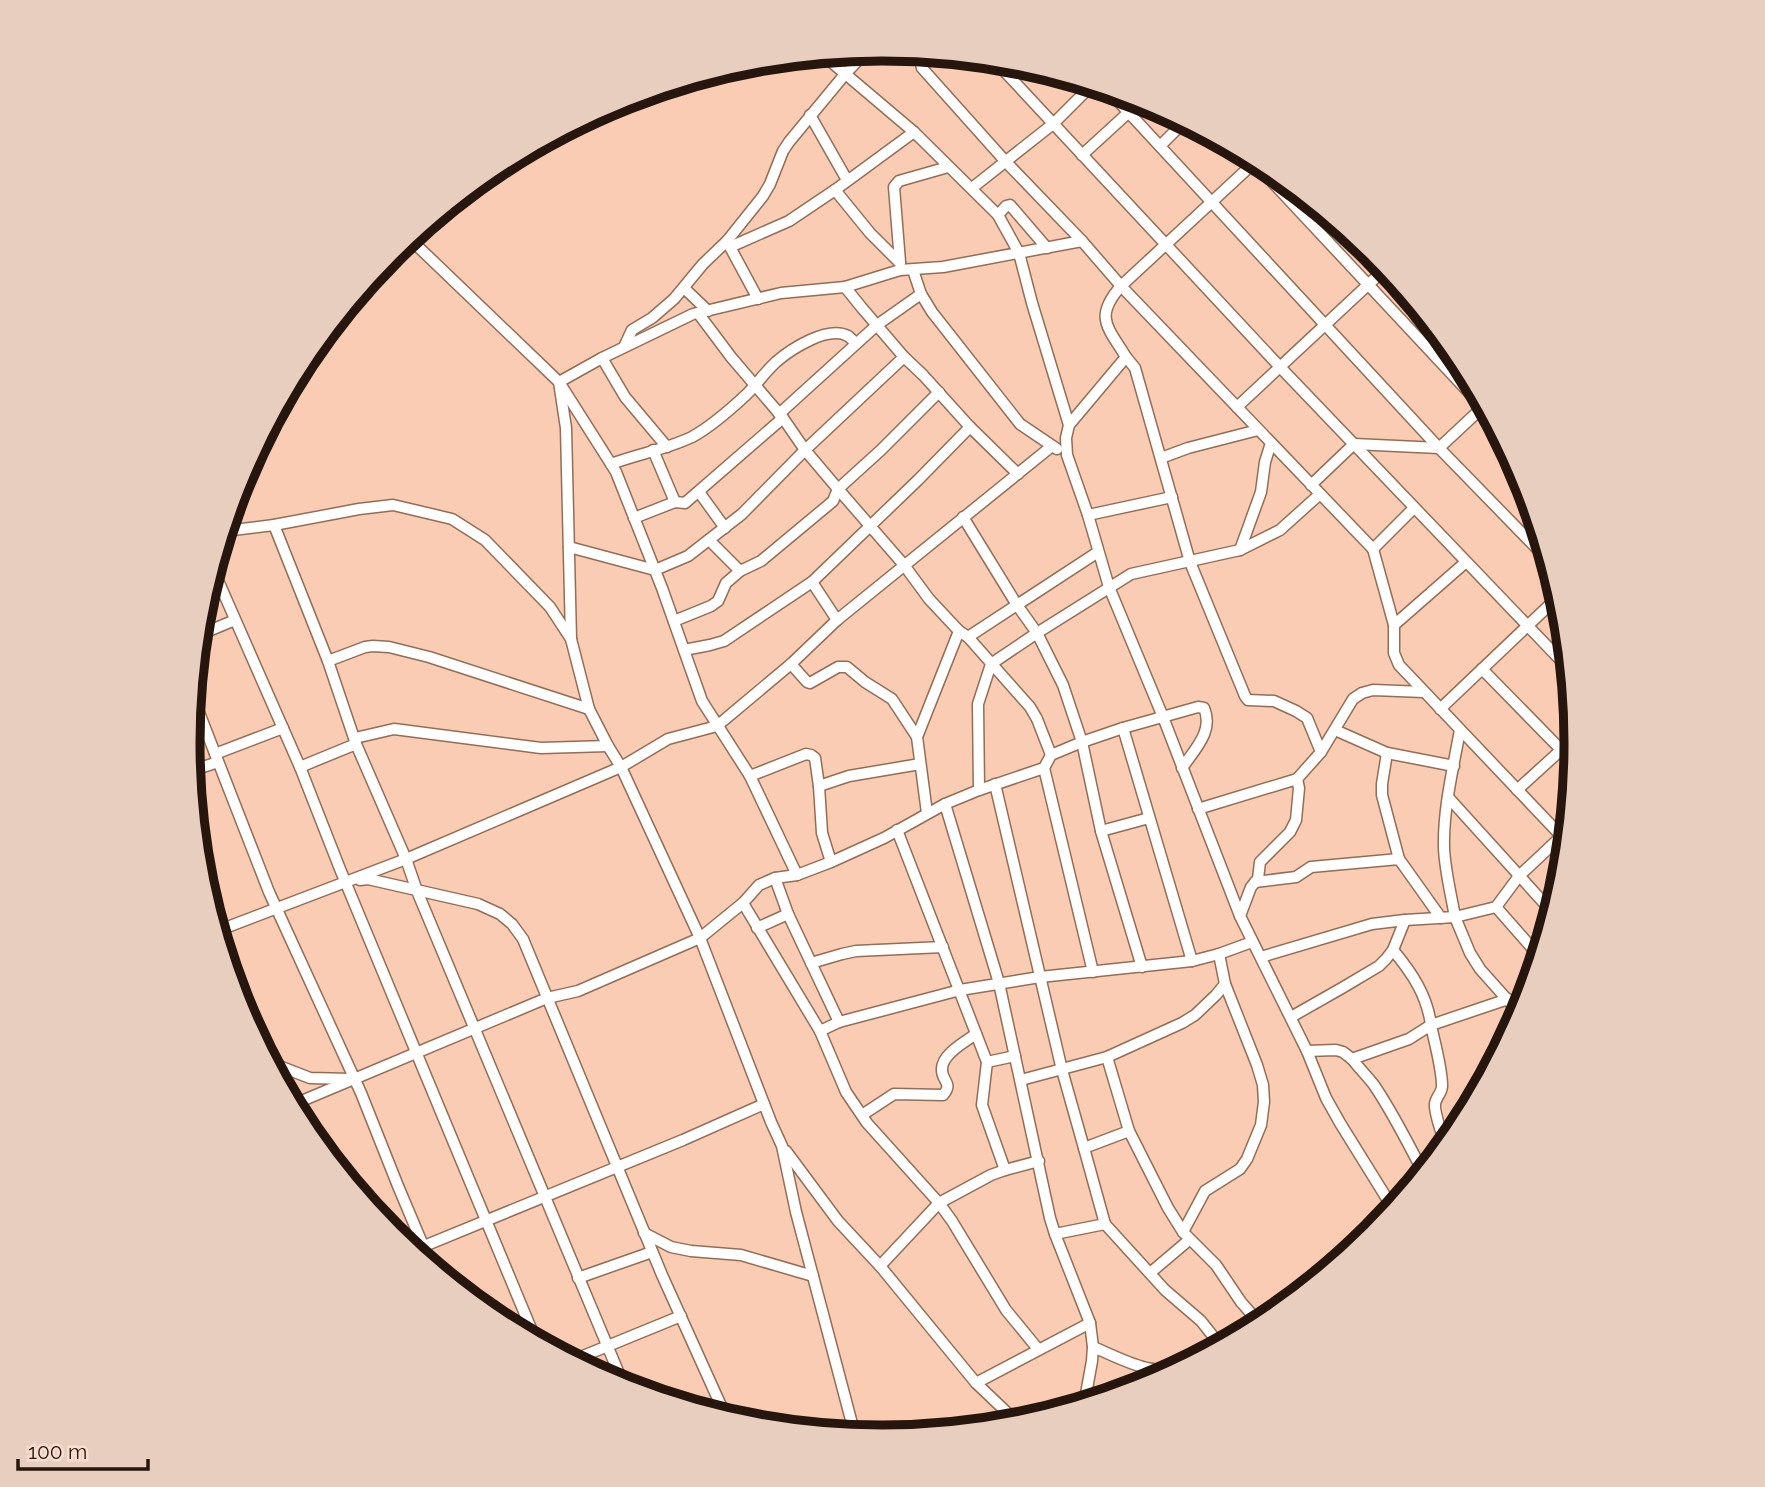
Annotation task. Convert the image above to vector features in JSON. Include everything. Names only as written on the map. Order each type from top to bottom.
[{"type":"street","points":[[624,347],[632,330],[652,318],[674,299],[704,264],[729,244],[764,196],[783,151],[856,62]]},
{"type":"street","points":[[834,63],[914,132],[998,215],[1019,253],[1069,425]]},
{"type":"street","points":[[921,63],[922,68],[1006,162],[1121,286],[1373,549],[1394,625],[1394,653],[1399,665],[1517,790],[1559,830]]},
{"type":"street","points":[[1004,72],[1280,367],[1559,659]]},
{"type":"street","points":[[972,188],[1053,124],[1085,92]]},
{"type":"street","points":[[1122,105],[1439,448],[1536,548]]},
{"type":"street","points":[[1082,155],[1129,112]]},
{"type":"street","points":[[810,115],[847,180]]},
{"type":"street","points":[[1160,146],[1177,129]]},
{"type":"street","points":[[729,244],[789,221],[914,132]]},
{"type":"street","points":[[1246,166],[1212,202],[1121,286],[1108,302],[1104,313],[1110,331],[1135,368],[1191,562],[1245,695],[1248,700],[1274,701],[1307,718],[1321,752]]},
{"type":"street","points":[[900,266],[894,187],[899,181],[948,167]]},
{"type":"street","points":[[835,190],[900,266],[913,270],[943,267],[1082,241]]},
{"type":"street","points":[[1282,190],[1460,381]]},
{"type":"street","points":[[998,215],[1010,205],[1047,248]]},
{"type":"street","points":[[729,244],[758,299]]},
{"type":"street","points":[[417,246],[559,383],[616,472],[702,701],[750,776],[797,875]]},
{"type":"street","points":[[559,383],[624,347],[703,312],[781,293],[845,287],[900,266]]},
{"type":"street","points":[[913,270],[921,294],[944,329],[1020,424],[1067,455]]},
{"type":"street","points":[[1237,407],[1378,275]]},
{"type":"street","points":[[845,287],[904,357],[1018,474]]},
{"type":"street","points":[[684,288],[703,312],[731,357],[838,489],[904,565],[929,599],[1030,707],[1051,755]]},
{"type":"street","points":[[634,518],[675,502],[685,503],[856,343],[921,294]]},
{"type":"street","points":[[611,464],[694,436],[721,417],[774,364],[801,344],[821,336],[837,334],[848,336],[856,343]]},
{"type":"street","points":[[569,547],[655,570],[688,556],[743,514],[904,357]]},
{"type":"street","points":[[1126,357],[1069,425],[1066,438],[1067,455],[1109,587],[1240,916],[1291,1017],[1326,1098],[1388,1201]]},
{"type":"street","points":[[602,358],[625,397],[667,447]]},
{"type":"street","points":[[559,383],[566,428],[571,639],[590,709],[621,767],[700,938],[782,1146],[796,1212],[852,1425]]},
{"type":"street","points":[[674,621],[718,601],[726,583],[740,571],[761,561],[826,508],[833,501],[838,489],[939,392]]},
{"type":"street","points":[[1311,485],[1354,444],[1439,448],[1478,412]]},
{"type":"street","points":[[684,650],[724,641],[812,582],[970,427]]},
{"type":"street","points":[[1161,458],[1258,429]]},
{"type":"street","points":[[1240,550],[1261,492],[1271,443]]},
{"type":"street","points":[[225,928],[406,859],[621,767],[668,738],[717,726],[791,664],[837,620],[1052,446]]},
{"type":"street","points":[[653,450],[675,502]]},
{"type":"street","points":[[699,492],[725,528]]},
{"type":"street","points":[[979,790],[978,705],[991,664],[1131,574],[1240,550],[1280,530],[1320,494]]},
{"type":"street","points":[[1088,515],[1172,497]]},
{"type":"street","points":[[234,530],[393,505],[452,519],[485,540],[550,607],[571,639]]},
{"type":"street","points":[[1373,549],[1414,508]]},
{"type":"street","points":[[963,517],[1037,633],[1063,685],[1082,742],[1101,831],[1142,967]]},
{"type":"street","points":[[274,525],[328,661],[355,741],[618,1373]]},
{"type":"street","points":[[709,540],[740,571]]},
{"type":"street","points":[[917,737],[963,634],[1017,605],[1098,552]]},
{"type":"street","points":[[1394,625],[1466,562]]},
{"type":"street","points":[[812,582],[837,620]]},
{"type":"street","points":[[219,583],[349,881],[531,1328]]},
{"type":"street","points":[[1440,709],[1551,604]]},
{"type":"street","points":[[210,631],[235,620]]},
{"type":"street","points":[[328,661],[365,647],[389,647],[429,657],[590,709]]},
{"type":"street","points":[[791,664],[810,683],[838,667],[847,667],[892,699],[917,737],[927,813]]},
{"type":"street","points":[[1482,669],[1565,754]]},
{"type":"street","points":[[1199,809],[1297,779],[1321,752],[1353,699],[1362,693],[1373,690],[1424,692]]},
{"type":"street","points":[[1093,972],[1044,768],[1051,755],[1082,742],[1198,706],[1204,708],[1208,723],[1205,734],[1182,768]]},
{"type":"street","points":[[201,717],[269,892],[355,1079],[424,1247],[764,1104]]},
{"type":"street","points":[[201,766],[283,728]]},
{"type":"street","points":[[1123,728],[1192,961]]},
{"type":"street","points":[[300,767],[355,741],[394,729],[523,746],[608,746]]},
{"type":"street","points":[[1335,730],[1387,753],[1454,766]]},
{"type":"street","points":[[1460,730],[1448,797],[1444,845],[1455,917],[1480,969],[1513,1004]]},
{"type":"street","points":[[1517,790],[1561,750]]},
{"type":"street","points":[[1387,753],[1382,795],[1399,859],[1441,918]]},
{"type":"street","points":[[750,776],[806,754],[815,758],[820,786],[822,833],[831,862]]},
{"type":"street","points":[[820,786],[849,776],[920,764]]},
{"type":"street","points":[[302,1101],[547,998],[578,991],[700,938],[743,903],[759,885],[831,862],[884,838],[945,804],[1044,768]]},
{"type":"street","points":[[1240,916],[1251,887],[1258,879],[1260,862],[1290,832],[1296,820],[1299,788],[1297,779]]},
{"type":"street","points":[[995,784],[1062,1070],[1105,1224],[1165,1290],[1201,1321],[1215,1339]]},
{"type":"street","points":[[1448,797],[1546,905]]},
{"type":"street","points":[[945,804],[999,983],[1055,1234],[1090,1323],[1093,1347],[1086,1395]]},
{"type":"street","points":[[1101,831],[1149,818]]},
{"type":"street","points":[[897,830],[987,1062],[982,1104],[1005,1170]]},
{"type":"street","points":[[1261,957],[1372,924],[1455,917],[1496,907],[1519,876],[1557,843]]},
{"type":"street","points":[[1255,882],[1296,877],[1311,867],[1399,859]]},
{"type":"street","points":[[775,878],[788,915],[839,1023]]},
{"type":"street","points":[[349,881],[368,879],[478,904],[512,924],[523,939],[652,1252],[721,1407]]},
{"type":"street","points":[[743,903],[820,1031],[841,1082],[862,1115],[939,1203],[1006,1310],[1038,1349]]},
{"type":"street","points":[[1496,907],[1533,949]]},
{"type":"street","points":[[757,928],[788,915]]},
{"type":"street","points":[[1291,1017],[1379,966],[1393,950],[1405,920]]},
{"type":"street","points":[[820,1031],[839,1023],[960,990],[1040,977],[1192,961],[1252,942]]},
{"type":"street","points":[[811,963],[856,951],[943,947]]},
{"type":"street","points":[[1393,950],[1419,984],[1429,1012],[1443,1087],[1435,1107],[1442,1134]]},
{"type":"street","points":[[1150,1273],[1186,1236],[1205,1191],[1240,1170],[1261,1125],[1263,1085],[1225,984],[1219,954]]},
{"type":"street","points":[[1021,1080],[1107,1057],[1182,1023],[1195,1015],[1225,984]]},
{"type":"street","points":[[1352,1059],[1409,1039],[1431,1025],[1508,999]]},
{"type":"street","points":[[862,1115],[894,1094],[943,1095],[948,1086],[943,1066],[954,1049],[976,1034]]},
{"type":"street","points":[[1307,1051],[1336,1050],[1352,1059],[1387,1105],[1419,1164]]},
{"type":"street","points":[[987,1062],[1015,1056]]},
{"type":"street","points":[[1107,1057],[1129,1131],[1153,1181],[1186,1236],[1216,1265],[1241,1302],[1254,1316]]},
{"type":"street","points":[[283,1068],[310,1078],[355,1079]]},
{"type":"street","points":[[1084,1148],[1129,1131]]},
{"type":"street","points":[[782,1146],[838,1221],[880,1266],[976,1382],[1008,1414]]},
{"type":"street","points":[[880,1266],[939,1203],[990,1175],[1039,1161]]},
{"type":"street","points":[[1055,1234],[1105,1224]]},
{"type":"street","points":[[644,1233],[671,1247],[741,1255],[813,1276]]},
{"type":"street","points":[[578,1278],[652,1252]]},
{"type":"street","points":[[583,1356],[681,1316]]},
{"type":"street","points":[[976,1382],[1090,1323]]},
{"type":"street","points":[[1093,1347],[1141,1367],[1154,1369]]}]
